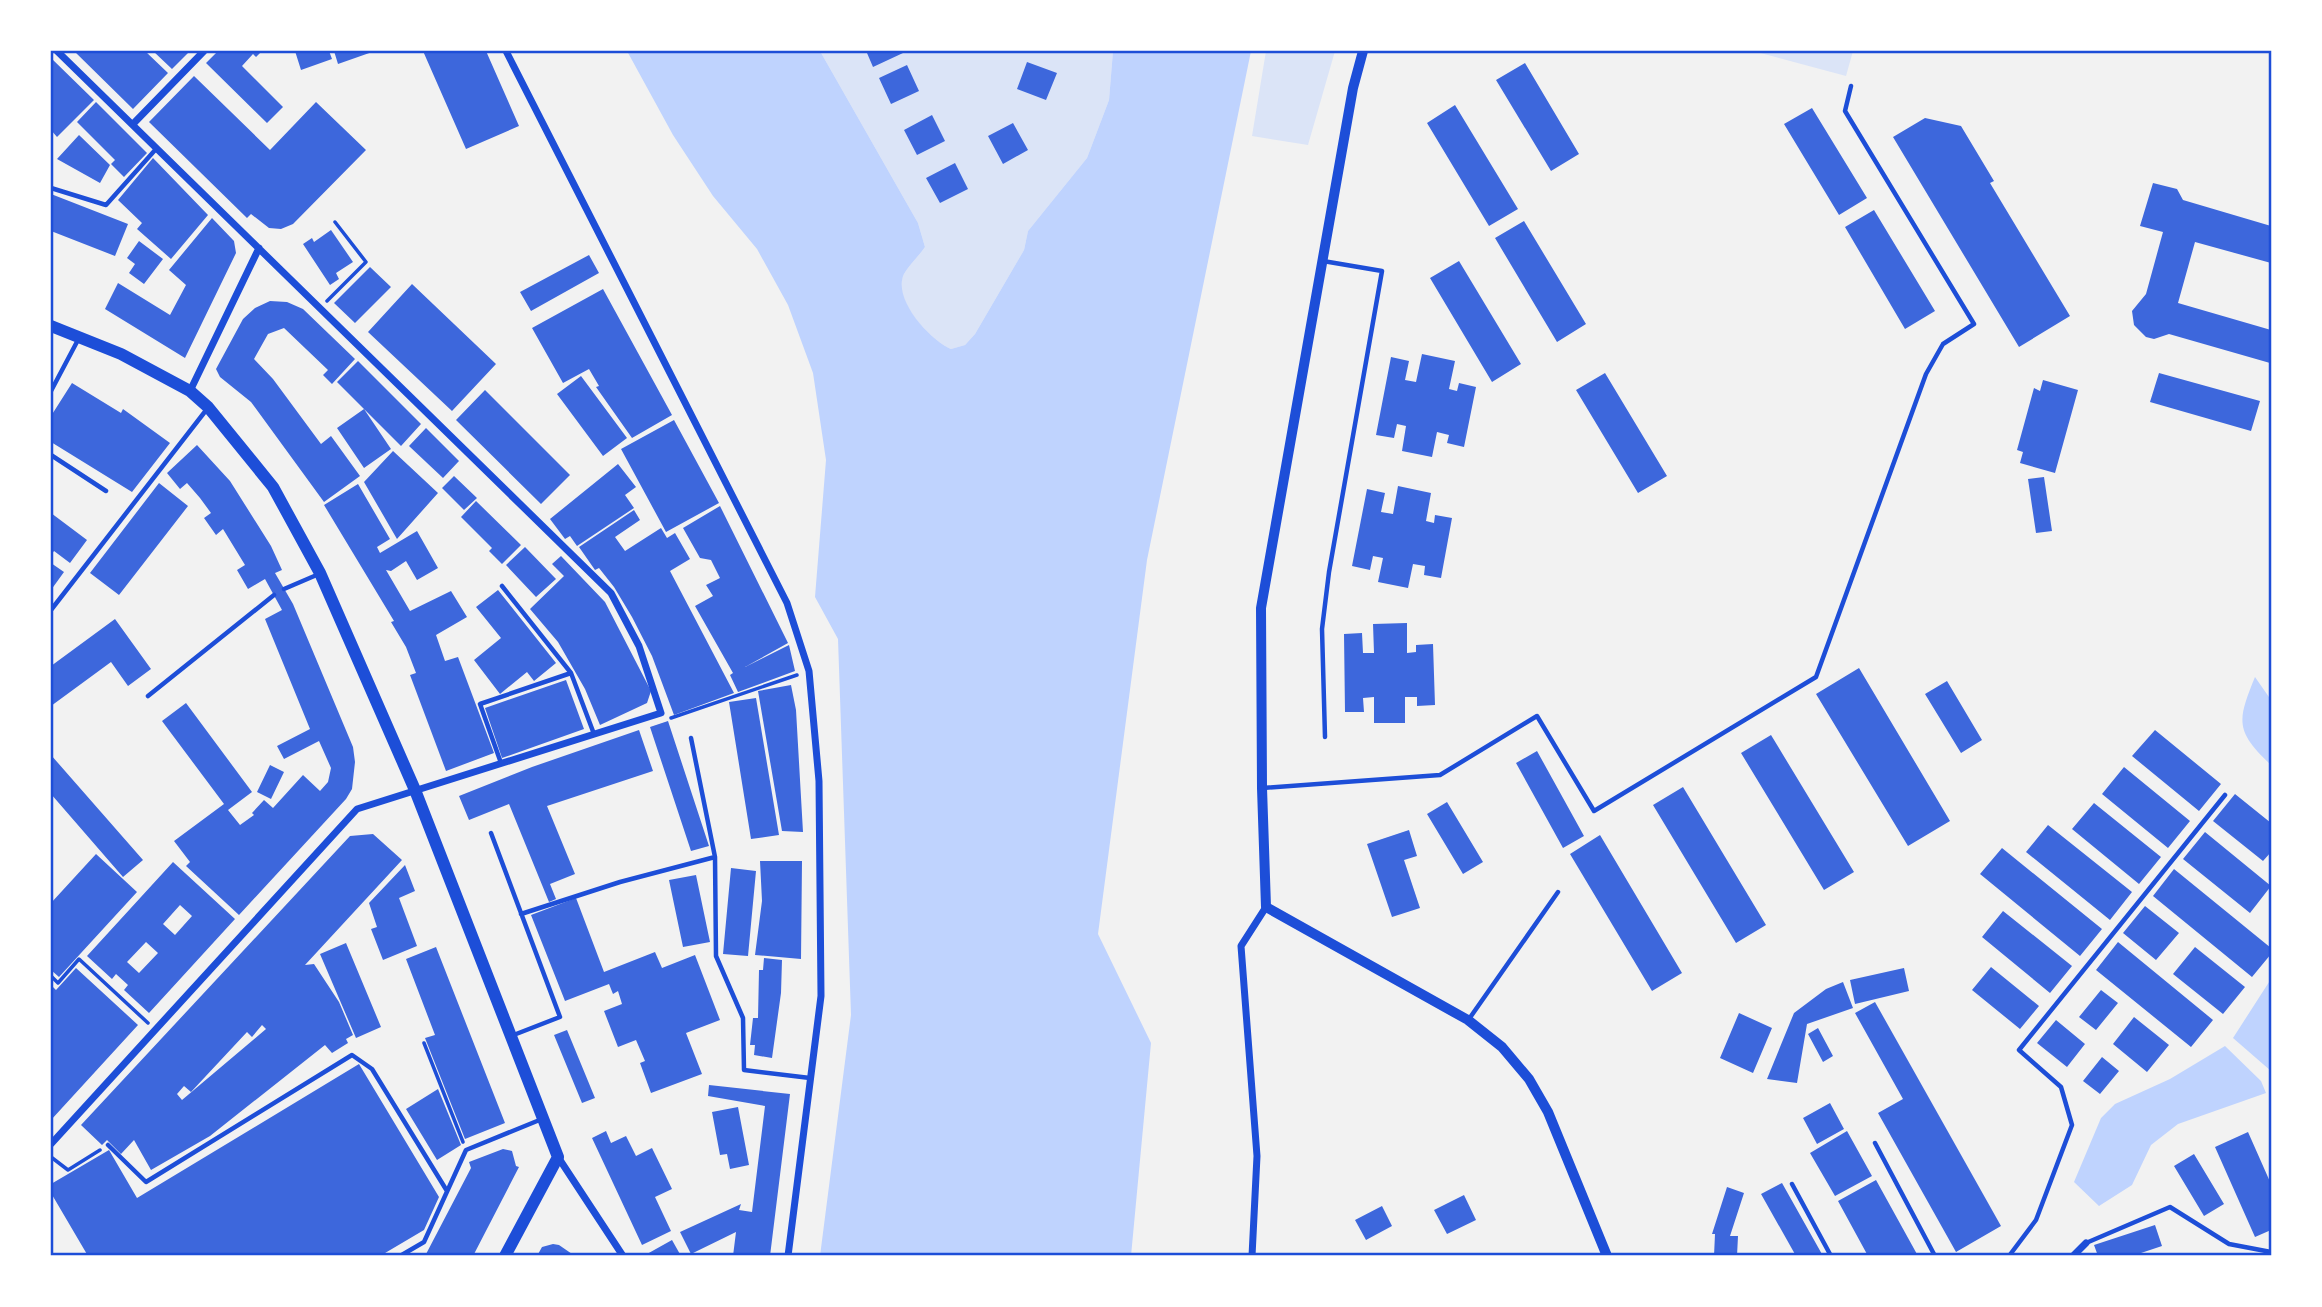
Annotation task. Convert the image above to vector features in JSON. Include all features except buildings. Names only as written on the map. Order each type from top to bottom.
[{"type":"main road","points":[[51,326],[121,354],[190,391],[208,407],[273,487],[320,573],[415,790],[558,1157],[505,1256]]},
{"type":"street","points":[[51,1144],[357,809],[661,713],[639,646],[611,593],[57,51]]},
{"type":"street","points":[[133,124],[204,51]]},
{"type":"street","points":[[506,51],[787,603],[809,671],[819,781],[821,996],[788,1256]]},
{"type":"street","points":[[1252,1256],[1257,1156],[1241,946],[1266,907],[1261,608],[1353,88],[1363,51]]},
{"type":"street","points":[[190,391],[259,248]]},
{"type":"street","points":[[1266,907],[1468,1020],[1502,1047],[1529,1079],[1548,1112],[1607,1256]]},
{"type":"street","points":[[558,1157],[623,1256]]},
{"type":"street","points":[[2073,1256],[2086,1244]]},
{"type":"lane","points":[[1262,788],[1440,775],[1537,716],[1594,811],[1816,677],[1926,374],[1943,344],[1974,324],[1845,111],[1851,86]]},
{"type":"lane","points":[[51,188],[106,205],[157,148]]},
{"type":"lane","points":[[1322,261],[1382,271],[1329,572],[1322,629],[1325,737]]},
{"type":"lane","points":[[51,391],[79,337]]},
{"type":"lane","points":[[51,610],[208,407]]},
{"type":"lane","points":[[51,455],[106,491]]},
{"type":"lane","points":[[284,589],[320,573]]},
{"type":"lane","points":[[502,586],[571,673],[594,734]]},
{"type":"lane","points":[[148,696],[274,594]]},
{"type":"lane","points":[[501,763],[480,704],[571,673]]},
{"type":"lane","points":[[691,738],[715,857],[716,956],[743,1018],[744,1070],[811,1078]]},
{"type":"lane","points":[[2009,1256],[2036,1220],[2072,1125],[2061,1087],[2019,1049],[2225,794]]},
{"type":"lane","points":[[491,833],[560,1017],[511,1036]]},
{"type":"lane","points":[[521,914],[715,857]]},
{"type":"lane","points":[[1468,1020],[1558,892]]},
{"type":"lane","points":[[108,1145],[146,1182],[352,1055],[372,1069],[447,1191]]},
{"type":"lane","points":[[400,1256],[424,1242],[466,1150],[543,1119]]},
{"type":"lane","points":[[1875,1143],[1935,1256]]},
{"type":"lane","points":[[1792,1184],[1831,1256]]},
{"type":"lane","points":[[2086,1244],[2170,1207],[2229,1244],[2271,1252]]},
{"type":"path","points":[[321,308],[366,262],[335,222]]},
{"type":"path","points":[[661,713],[668,719],[809,671]]},
{"type":"path","points":[[51,976],[58,983],[79,959],[155,1030]]},
{"type":"path","points":[[424,1043],[466,1150]]},
{"type":"path","points":[[51,1156],[68,1170],[108,1145]]},
{"type":"shaded area","points":[[820,51],[1113,51],[1109,100],[1087,158],[1028,231],[1024,250],[975,334],[965,345],[951,349],[942,344],[923,328],[908,306],[901,284],[904,274],[925,247],[918,223]]},
{"type":"shaded area","points":[[1266,51],[1335,51],[1308,145],[1252,136]]},
{"type":"shaded area","points":[[1753,51],[1853,51],[1846,76]]},
{"type":"water","points":[[627,51],[820,51],[918,223],[925,247],[904,274],[903,295],[915,318],[933,337],[951,349],[965,345],[975,334],[1024,250],[1028,231],[1087,158],[1109,100],[1113,51],[1251,51],[1147,560],[1098,934],[1151,1043],[1131,1256],[820,1256],[851,1015],[838,639],[815,597],[826,460],[813,373],[788,305],[757,249],[713,196],[673,135]]},
{"type":"water","points":[[2255,677],[2271,700],[2271,765],[2251,743],[2243,725],[2245,705]]},
{"type":"water","points":[[2271,979],[2271,1071],[2233,1038]]},
{"type":"water","points":[[2225,1046],[2261,1081],[2266,1093],[2178,1124],[2151,1145],[2132,1185],[2099,1206],[2074,1182],[2101,1118],[2115,1104],[2170,1079]]}]
